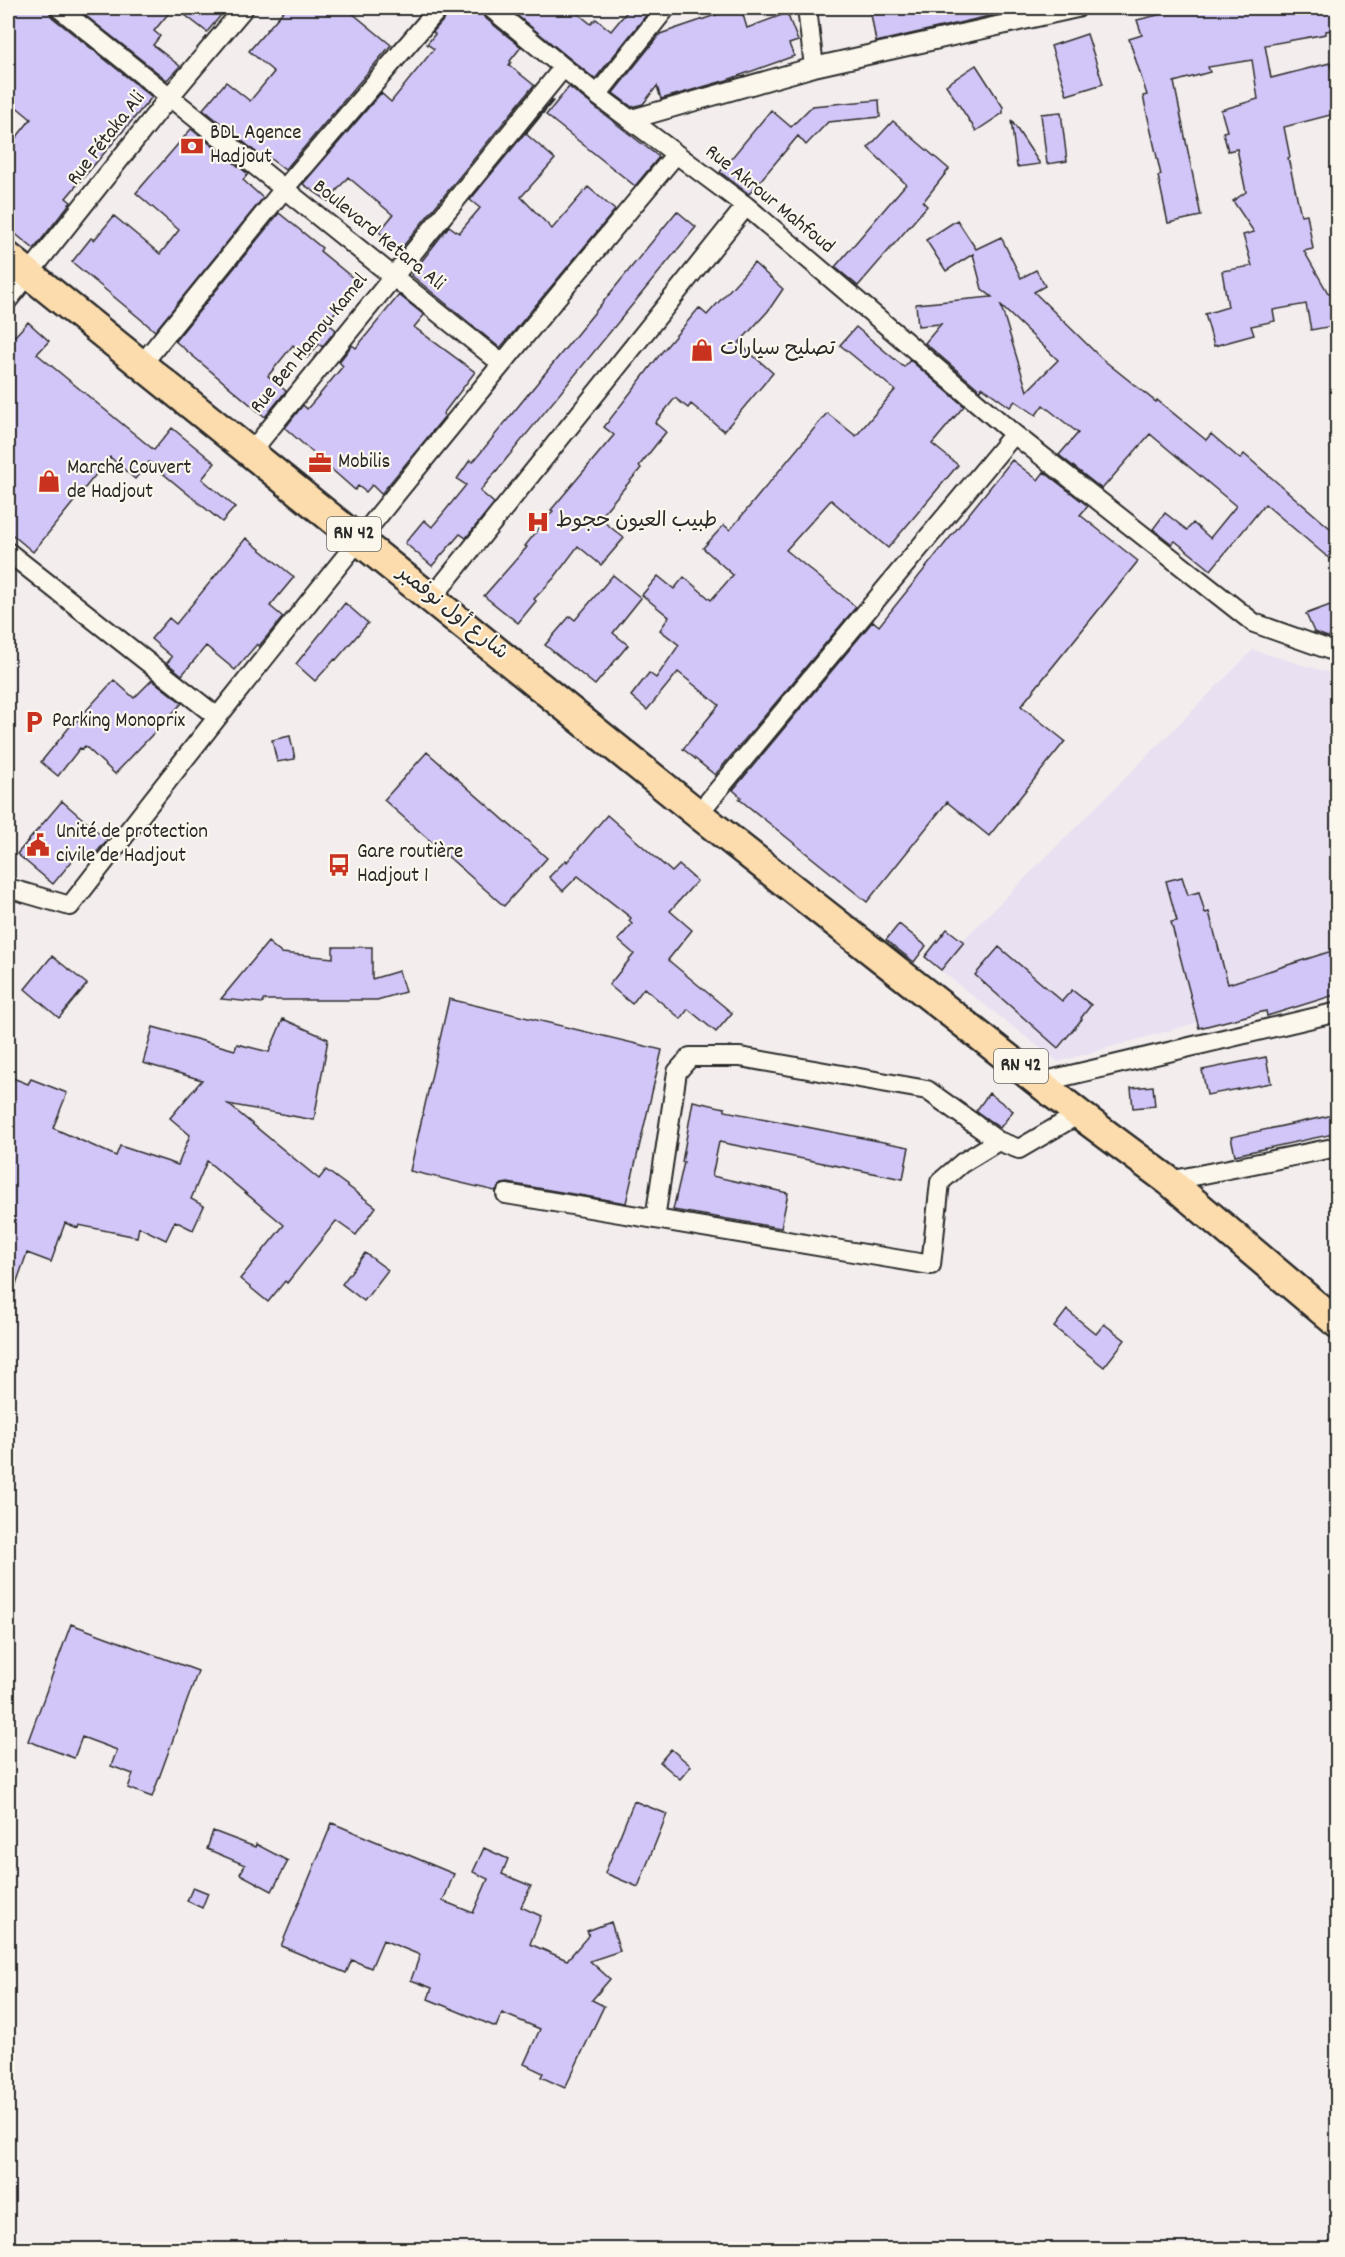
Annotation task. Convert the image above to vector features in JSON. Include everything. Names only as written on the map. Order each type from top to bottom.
[{"type":"main road","name":"شارع أول نوفمبر","points":[[18,265],[698,814]]},
{"type":"main road","name":"RN 42","points":[[698,814],[1080,1114],[1169,1181],[1338,1324]]},
{"type":"street","name":"Boulevard Ketara Ali","points":[[59,8],[501,363]]},
{"type":"street","name":"Rue Fétaka Ali","points":[[8,300],[18,265],[170,96],[244,8]]},
{"type":"street","points":[[142,364],[284,189],[439,8]]},
{"type":"street","name":"Rue Akrour Mahfoud","points":[[490,8],[597,95],[747,207],[1014,434],[1254,623],[1333,651],[1338,649]]},
{"type":"street","points":[[597,95],[666,8]]},
{"type":"street","points":[[807,8],[814,68]]},
{"type":"street","points":[[632,119],[814,68],[1077,8]]},
{"type":"street","name":"Rue Ben Hamou Kamel","points":[[250,453],[563,68]]},
{"type":"street","points":[[8,888],[70,906],[216,716],[359,538],[501,363],[676,154]]},
{"type":"street","points":[[432,598],[747,207]]},
{"type":"street","points":[[698,814],[1014,434]]},
{"type":"street","points":[[8,552],[216,716]]},
{"type":"street","points":[[1041,1082],[1338,1012]]},
{"type":"street","points":[[655,1219],[677,1072],[690,1057],[740,1057],[927,1090],[998,1141],[1019,1149],[1080,1114]]},
{"type":"street","points":[[506,1194],[931,1264],[940,1182],[962,1163],[998,1141]]},
{"type":"street","points":[[1169,1181],[1338,1147]]},
{"type":"shaded area","points":[[1253,650],[1337,675],[1337,988],[1235,1012],[1058,1062],[936,967]]},
{"type":"building","points":[[8,8],[48,8],[52,17],[152,97],[66,198],[71,202],[34,249],[8,228],[8,148],[31,119],[8,100]]},
{"type":"building","points":[[76,8],[173,8],[154,31],[160,36],[153,45],[180,66],[167,80]]},
{"type":"building","points":[[176,8],[227,8],[207,32]]},
{"type":"building","points":[[286,8],[346,8],[391,45],[285,170],[264,154],[262,157],[203,109],[226,82],[250,101],[274,72],[249,51]]},
{"type":"building","points":[[450,8],[480,8],[484,17],[521,47],[509,65],[534,85],[400,250],[379,232],[393,215],[348,177],[328,201],[303,184],[381,93],[391,102],[434,49],[427,44],[435,34],[433,32],[448,15]]},
{"type":"building","points":[[508,8],[571,8],[591,24],[596,19],[611,31],[630,8],[652,8],[595,79]]},
{"type":"building","points":[[741,8],[747,28],[787,13],[798,41],[789,44],[794,56],[727,80],[661,99],[657,86],[643,104],[632,107],[613,93],[660,34]]},
{"type":"building","points":[[870,8],[1024,8],[876,42]]},
{"type":"building","points":[[1187,8],[1338,8],[1338,29],[1326,31],[1326,34],[1265,45],[1271,78],[1330,63],[1337,88],[1332,89],[1338,113],[1284,127],[1290,157],[1288,158],[1301,215],[1307,214],[1313,249],[1304,251],[1328,293],[1335,292],[1338,325],[1311,330],[1306,304],[1273,310],[1275,321],[1251,326],[1254,335],[1214,346],[1205,314],[1228,307],[1222,271],[1252,266],[1243,235],[1254,232],[1233,201],[1246,192],[1237,149],[1228,151],[1223,132],[1227,131],[1221,110],[1258,99],[1252,60],[1208,67],[1210,72],[1174,82],[1201,216],[1168,223],[1158,176],[1161,175],[1143,96],[1147,95],[1129,39],[1142,35],[1137,20]]},
{"type":"building","points":[[1087,34],[1103,84],[1067,95],[1051,46]]},
{"type":"building","points":[[976,65],[1003,107],[1003,113],[976,131],[946,85]]},
{"type":"building","points":[[569,87],[659,157],[635,186],[546,115]]},
{"type":"building","points":[[552,100],[526,134],[555,159],[521,197],[552,229],[588,187],[615,210],[500,348],[411,275],[449,226],[459,233],[480,208],[470,200]]},
{"type":"building","points":[[879,100],[880,117],[828,122],[806,145],[798,136],[749,194],[720,172],[771,110],[791,127],[812,106]]},
{"type":"building","points":[[1061,112],[1067,161],[1047,164],[1041,114]]},
{"type":"building","points":[[1011,120],[1040,164],[1017,167]]},
{"type":"building","points":[[893,121],[949,169],[923,202],[927,206],[858,286],[835,267],[906,184],[868,148]]},
{"type":"building","points":[[191,129],[248,174],[243,180],[263,198],[155,331],[72,262],[91,238],[94,240],[114,216],[160,254],[179,230],[136,193]]},
{"type":"building","points":[[677,211],[696,227],[480,491],[494,503],[466,538],[460,534],[432,566],[405,543],[424,520],[432,527],[466,485],[457,479],[470,460],[473,462]]},
{"type":"building","points":[[279,213],[322,248],[320,251],[359,283],[327,322],[336,330],[322,347],[319,344],[307,358],[293,345],[268,376],[286,391],[265,417],[175,341]]},
{"type":"building","points":[[957,220],[976,249],[1001,237],[1021,278],[1036,270],[1045,286],[1034,292],[1101,358],[1206,440],[1211,434],[1240,459],[1244,454],[1338,535],[1338,566],[1265,504],[1211,570],[1175,541],[1172,544],[1153,529],[1165,513],[1187,530],[1193,523],[1210,538],[1236,506],[1150,434],[1102,489],[1059,455],[1078,433],[1043,405],[1036,415],[1015,401],[1010,407],[982,387],[980,390],[925,343],[941,324],[918,326],[916,304],[992,297],[982,289],[973,254],[946,271],[926,240]],"holes":[[[1001,306],[1058,360],[1027,391]]]},
{"type":"building","points":[[754,263],[783,289],[768,311],[739,343],[773,373],[724,431],[691,404],[688,408],[675,398],[655,423],[666,432],[639,466],[641,468],[599,518],[624,538],[601,565],[578,546],[554,578],[534,599],[536,601],[518,623],[484,596],[527,547],[525,546],[553,511],[551,510],[614,435],[604,427],[661,353],[699,308],[707,315]]},
{"type":"building","points":[[399,295],[424,315],[414,327],[475,372],[443,414],[445,416],[381,494],[372,485],[366,492],[358,486],[355,490],[285,428],[303,405],[307,409],[320,394],[343,366],[339,362],[352,345],[356,348]]},
{"type":"building","name":"Marché Couvert de Hadjout","points":[[28,322],[49,341],[37,354],[154,450],[172,428],[215,463],[202,479],[235,507],[222,522],[149,462],[135,479],[110,457],[33,552],[8,531],[8,330],[15,336]]},
{"type":"building","points":[[856,327],[904,367],[910,360],[964,406],[932,444],[958,465],[888,548],[831,500],[786,550],[856,607],[715,775],[683,749],[719,705],[678,672],[647,710],[631,696],[649,673],[656,678],[679,645],[660,630],[669,617],[642,595],[658,576],[674,589],[684,577],[711,600],[733,575],[703,548],[724,525],[730,530],[827,413],[856,436],[895,390],[840,345]]},
{"type":"building","points":[[1012,460],[1038,480],[1044,472],[1088,506],[1080,515],[1138,561],[1021,706],[1065,741],[989,836],[947,802],[867,902],[739,799],[741,797],[733,790],[873,621],[879,626]]},
{"type":"building","points":[[246,538],[294,577],[270,606],[283,617],[235,670],[206,646],[182,675],[167,663],[172,657],[151,639],[169,618],[176,624]]},
{"type":"building","points":[[613,575],[641,598],[613,633],[628,645],[595,685],[545,645],[570,616],[575,620]]},
{"type":"building","points":[[1338,602],[1338,638],[1333,639],[1314,632],[1306,614]]},
{"type":"building","points":[[345,603],[368,623],[315,681],[296,664]]},
{"type":"building","points":[[114,680],[134,698],[152,680],[182,703],[115,774],[85,746],[80,748],[58,776],[41,762],[72,724]]},
{"type":"building","points":[[290,736],[295,759],[277,762],[272,740]]},
{"type":"building","points":[[427,752],[547,858],[504,906],[384,800]]},
{"type":"building","name":"Unité de protection civile de Hadjout","points":[[62,801],[107,840],[92,858],[82,849],[53,884],[17,854]]},
{"type":"building","points":[[607,815],[672,872],[679,865],[697,881],[670,911],[692,930],[668,960],[732,1013],[716,1032],[688,1009],[681,1019],[644,988],[632,1004],[609,985],[634,954],[618,940],[632,924],[629,921],[631,918],[578,876],[563,891],[549,877],[566,860],[567,862]]},
{"type":"building","points":[[1182,877],[1188,895],[1199,892],[1205,913],[1209,912],[1228,984],[1338,949],[1338,994],[1267,1016],[1266,1011],[1199,1028],[1171,922],[1177,921],[1166,881]]},
{"type":"building","points":[[899,924],[926,946],[914,962],[886,940]]},
{"type":"building","points":[[947,929],[964,942],[941,970],[925,957]]},
{"type":"building","points":[[268,942],[281,953],[333,958],[333,947],[372,947],[372,979],[399,971],[405,992],[377,1000],[263,1000],[263,1003],[221,999]]},
{"type":"building","points":[[999,947],[1062,1001],[1072,990],[1091,1005],[1058,1048],[975,975]]},
{"type":"building","points":[[52,956],[87,984],[59,1018],[25,989]]},
{"type":"building","points":[[449,999],[662,1050],[626,1203],[508,1183],[502,1184],[495,1191],[410,1171]]},
{"type":"building","points":[[283,1019],[328,1039],[314,1120],[228,1104],[319,1179],[326,1170],[376,1207],[356,1235],[336,1221],[287,1283],[285,1281],[268,1302],[240,1279],[284,1225],[207,1161],[191,1199],[204,1206],[193,1230],[175,1221],[166,1240],[139,1227],[137,1237],[79,1225],[78,1228],[65,1223],[51,1262],[27,1253],[10,1301],[8,1300],[8,1076],[28,1084],[31,1079],[67,1093],[53,1128],[116,1156],[120,1146],[178,1165],[190,1135],[170,1118],[202,1080],[143,1063],[153,1027],[235,1050],[237,1044],[269,1052]]},
{"type":"building","points":[[1266,1057],[1271,1083],[1207,1095],[1202,1070]]},
{"type":"building","points":[[1153,1086],[1155,1106],[1133,1108],[1131,1088]]},
{"type":"building","points":[[989,1093],[1013,1111],[1000,1128],[976,1111]]},
{"type":"building","points":[[693,1101],[725,1108],[725,1111],[909,1147],[903,1179],[719,1142],[712,1176],[788,1193],[781,1228],[673,1210],[684,1162],[682,1162]]},
{"type":"building","points":[[1338,1114],[1338,1133],[1235,1155],[1231,1137]]},
{"type":"building","points":[[365,1253],[388,1270],[364,1301],[342,1284]]},
{"type":"building","points":[[1067,1310],[1096,1334],[1104,1324],[1125,1340],[1104,1367],[1054,1327]]},
{"type":"building","points":[[71,1624],[198,1671],[152,1797],[128,1788],[133,1774],[111,1766],[117,1750],[82,1737],[74,1758],[28,1741]]},
{"type":"building","points":[[671,1749],[691,1766],[680,1779],[660,1762]]},
{"type":"building","points":[[634,1801],[667,1814],[638,1887],[605,1873]]},
{"type":"building","points":[[332,1823],[454,1874],[443,1901],[473,1913],[488,1879],[473,1872],[484,1848],[508,1859],[502,1874],[531,1886],[521,1907],[541,1916],[530,1944],[567,1960],[589,1935],[587,1931],[611,1922],[620,1951],[590,1961],[610,1979],[592,2000],[604,2006],[565,2088],[541,2077],[543,2073],[524,2064],[540,2029],[502,2013],[496,2027],[428,1999],[432,1988],[411,1980],[420,1955],[383,1940],[371,1968],[352,1960],[346,1973],[281,1946]]},
{"type":"building","points":[[213,1831],[255,1847],[256,1844],[288,1861],[272,1891],[240,1874],[245,1865],[207,1849]]},
{"type":"building","points":[[193,1887],[208,1893],[202,1908],[187,1901]]},
{"type":"place","name":"BDL Agence Hadjout","points":[[192,146]]},
{"type":"place","name":"تصليح سيارات","points":[[702,350]]},
{"type":"place","name":"Mobilis","points":[[320,463]]},
{"type":"place","name":"Marché Couvert de Hadjout","points":[[49,481]]},
{"type":"place","name":"طبيب العيون حجوط","points":[[538,522]]},
{"type":"place","name":"Parking Monoprix","points":[[34,722]]},
{"type":"place","name":"Unité de protection civile de Hadjout","points":[[38,845]]},
{"type":"place","name":"Gare routière Hadjout 1","points":[[339,865]]}]
